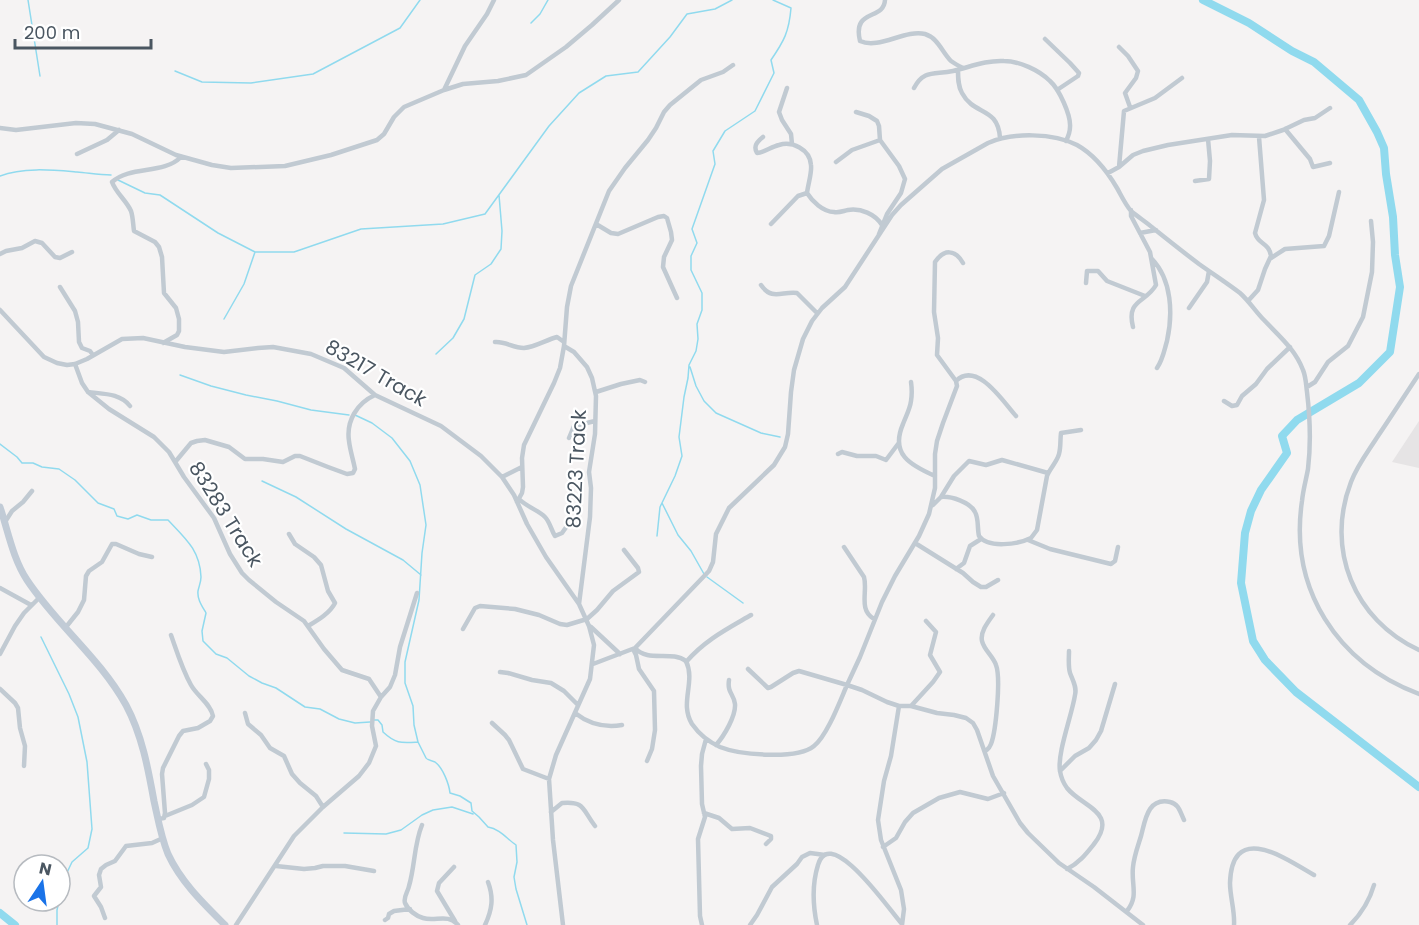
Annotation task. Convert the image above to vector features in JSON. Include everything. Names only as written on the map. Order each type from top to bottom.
[{"type":"main road","points":[[0,507],[18,563],[27,580],[110,680],[130,714],[142,747],[161,818],[163,838],[178,873],[225,925]]},
{"type":"street","points":[[444,90],[465,46],[494,0]]},
{"type":"street","points":[[0,128],[26,129],[83,123],[95,124],[146,140],[181,157],[231,168],[278,167],[323,157],[377,140],[384,134],[394,117],[404,108],[444,90],[463,84],[498,81],[526,75],[566,47],[619,0]]},
{"type":"street","points":[[885,0],[882,9],[860,22],[859,37],[862,42],[878,42],[913,33],[926,34],[933,38],[960,69]]},
{"type":"street","points":[[1045,39],[1079,73],[1057,90]]},
{"type":"street","points":[[1119,47],[1138,71],[1136,78],[1125,93],[1130,107]]},
{"type":"street","points":[[914,88],[918,80],[925,75],[992,62],[1011,62],[1027,67],[1043,75],[1052,82],[1057,90],[1069,120],[1070,129],[1066,141]]},
{"type":"street","points":[[567,526],[562,533],[555,536],[547,518],[518,501],[523,487],[524,445],[555,383],[560,368],[571,286],[609,191],[648,140],[667,108],[701,80],[723,72],[733,65]]},
{"type":"street","points":[[960,69],[959,86],[963,96],[972,105],[994,119],[999,126],[1000,138]]},
{"type":"street","points":[[1119,166],[1125,110],[1155,98],[1182,78]]},
{"type":"street","points":[[787,88],[779,112],[791,134],[792,144]]},
{"type":"street","points":[[1108,173],[1136,153],[1240,134],[1265,136],[1316,118],[1330,108]]},
{"type":"street","points":[[856,112],[877,121],[880,140],[899,166],[905,179],[901,193],[882,225],[879,237]]},
{"type":"street","points":[[1285,129],[1310,159],[1312,166],[1330,163]]},
{"type":"street","points":[[76,153],[107,140],[119,130]]},
{"type":"street","points":[[563,925],[549,778],[556,755],[590,679],[593,664],[634,648],[706,575],[713,562],[716,534],[729,508],[770,470],[782,454],[788,434],[796,360],[807,329],[818,313],[845,286],[896,210],[948,164],[1000,138],[1035,135],[1066,141],[1082,148],[1108,173],[1131,210],[1248,301],[1294,352],[1303,370],[1310,405],[1308,462],[1300,534],[1302,562],[1310,588],[1326,620],[1352,654],[1384,678],[1419,694]]},
{"type":"street","points":[[763,137],[756,145],[757,153],[760,154],[779,145],[792,144],[806,152],[811,164],[807,193],[814,202],[830,211],[860,210],[875,216],[882,225]]},
{"type":"street","points":[[1259,137],[1264,200],[1255,233],[1257,239],[1269,248],[1271,258]]},
{"type":"street","points":[[1195,181],[1209,179],[1208,139]]},
{"type":"street","points":[[836,162],[852,150],[880,140]]},
{"type":"street","points":[[163,343],[177,335],[180,326],[176,308],[164,293],[160,250],[155,242],[134,231],[128,205],[112,182],[120,177],[173,164],[181,157]]},
{"type":"street","points":[[1248,301],[1258,290],[1271,258],[1288,248],[1324,246],[1329,237],[1339,192]]},
{"type":"street","points":[[771,224],[798,196],[807,193]]},
{"type":"street","points":[[1131,210],[1131,216],[1148,246],[1156,285],[1155,289],[1133,307],[1131,316],[1133,327]]},
{"type":"street","points":[[596,224],[611,233],[618,234],[658,217],[667,218],[672,240],[664,257],[663,267],[677,298]]},
{"type":"street","points":[[1306,385],[1315,382],[1328,362],[1348,346],[1363,317],[1372,272],[1371,220]]},
{"type":"street","points":[[1140,233],[1156,230]]},
{"type":"street","points":[[0,254],[22,248],[35,241],[42,243],[55,257],[60,258],[72,252]]},
{"type":"street","points":[[634,648],[642,654],[678,657],[686,662],[689,673],[687,713],[696,730],[716,745],[754,753],[786,754],[809,750],[820,740],[860,657],[874,619],[932,507],[936,448],[943,423],[957,390],[956,381],[938,355],[934,312],[934,267],[936,260],[946,252],[957,254],[963,263]]},
{"type":"street","points":[[1152,259],[1160,270],[1169,294],[1170,309],[1170,325],[1164,355],[1157,368]]},
{"type":"street","points":[[1086,283],[1087,271],[1098,271],[1107,280],[1146,296]]},
{"type":"street","points":[[1190,308],[1207,282],[1209,271]]},
{"type":"street","points":[[761,285],[765,291],[775,295],[797,293],[818,313]]},
{"type":"street","points":[[60,287],[76,314],[79,342],[82,348],[93,355]]},
{"type":"street","points":[[0,310],[44,357],[57,363],[75,364]]},
{"type":"street","points":[[495,342],[524,348],[557,337],[564,344]]},
{"type":"street","name":"83217 Track","points":[[75,364],[122,339],[143,338],[224,352],[266,347],[303,351],[344,368],[375,395],[441,426],[481,456],[502,477],[518,501],[527,524],[546,557],[587,619],[594,645],[593,664]]},
{"type":"street","name":"83223 Track","points":[[564,344],[587,367],[596,392],[595,440],[589,472],[590,517],[579,604]]},
{"type":"street","points":[[1224,401],[1232,406],[1237,405],[1242,396],[1290,347]]},
{"type":"street","points":[[563,355],[574,352]]},
{"type":"street","name":"83283 Track","points":[[75,364],[88,392],[165,447],[218,525],[230,554],[242,573],[276,602],[300,618],[342,670],[369,679],[381,698]]},
{"type":"street","points":[[1419,374],[1354,474],[1347,494],[1341,525],[1341,542],[1346,567],[1359,596],[1384,628],[1401,641],[1419,650]]},
{"type":"street","points":[[956,381],[965,375],[979,378],[1001,396],[1016,416]]},
{"type":"street","points":[[596,392],[640,380],[645,382]]},
{"type":"street","points":[[838,454],[842,452],[857,456],[876,456],[886,460],[898,444],[912,398],[911,382]]},
{"type":"street","points":[[88,392],[115,395],[124,399],[130,406]]},
{"type":"street","points":[[176,461],[191,443],[202,440],[225,446],[246,459],[285,462],[295,456],[300,456],[347,474],[353,473],[355,469],[348,439],[350,424],[360,404],[375,395]]},
{"type":"street","points":[[569,438],[574,426],[595,421]]},
{"type":"street","points":[[941,497],[951,497],[974,510],[978,532],[981,539],[988,543],[1028,540],[1037,530],[1048,473],[1058,456],[1061,433],[1081,430]]},
{"type":"street","points":[[898,444],[902,455],[907,460],[935,476]]},
{"type":"street","points":[[932,507],[954,476],[969,461],[986,465],[1002,460],[1048,473]]},
{"type":"street","points":[[502,477],[522,467]]},
{"type":"street","points":[[5,522],[12,511],[32,491]]},
{"type":"street","points":[[289,534],[295,544],[311,554],[321,565],[328,591],[335,603],[334,607],[308,626]]},
{"type":"street","points":[[956,569],[964,563],[970,546],[981,539]]},
{"type":"street","points":[[1028,540],[1050,549],[1111,564],[1118,547]]},
{"type":"street","points":[[915,543],[983,588],[998,580]]},
{"type":"street","points":[[66,627],[84,600],[86,576],[102,562],[112,544],[152,557]]},
{"type":"street","points":[[844,547],[866,581],[864,598],[867,612],[874,619]]},
{"type":"street","points":[[464,629],[475,608],[480,606],[516,609],[563,625],[587,619],[615,590],[639,572],[624,550]]},
{"type":"street","points":[[0,588],[31,605]]},
{"type":"street","points":[[236,925],[294,836],[349,785],[369,763],[376,746],[372,726],[373,711],[387,692],[395,675],[400,647],[417,593]]},
{"type":"street","points":[[0,654],[15,626],[40,597]]},
{"type":"street","points":[[686,662],[721,632],[751,615]]},
{"type":"street","points":[[985,751],[990,746],[993,734],[998,680],[997,666],[982,642],[982,637],[986,624],[993,615]]},
{"type":"street","points":[[911,706],[940,672],[930,655],[936,632],[926,621]]},
{"type":"street","points":[[589,626],[620,654]]},
{"type":"street","points":[[171,635],[193,688],[212,711],[213,716],[210,721],[198,728],[182,732],[163,768],[161,818],[192,805],[204,797],[209,779],[206,764]]},
{"type":"street","points":[[634,648],[639,669],[654,691],[655,730],[652,749],[647,760]]},
{"type":"street","points":[[1067,869],[1083,857],[1100,835],[1102,828],[1097,812],[1067,788],[1060,771],[1063,746],[1076,693],[1069,668],[1069,651]]},
{"type":"street","points":[[748,669],[769,688],[793,672],[799,671],[847,685],[899,706],[911,706],[969,720],[977,730],[993,776],[1028,833],[1053,858],[1143,925]]},
{"type":"street","points":[[500,672],[508,672],[532,681],[551,683],[578,705]]},
{"type":"street","points":[[716,745],[726,731],[735,707],[735,701],[729,691],[729,680]]},
{"type":"street","points":[[1060,771],[1096,740],[1101,731],[1115,684]]},
{"type":"street","points":[[0,689],[18,708],[25,746],[24,766]]},
{"type":"street","points":[[899,706],[896,734],[883,787],[878,820],[879,836],[902,890],[904,909],[902,925]]},
{"type":"street","points":[[245,713],[248,724],[261,735],[270,748],[284,756],[292,774],[316,796],[323,807]]},
{"type":"street","points":[[574,713],[586,721],[604,726],[622,725]]},
{"type":"street","points":[[492,723],[505,735],[524,770],[549,778]]},
{"type":"street","points":[[702,925],[698,839],[705,817],[701,758],[706,739]]},
{"type":"street","points":[[883,847],[896,838],[913,813],[939,798],[960,792],[988,799],[1004,793]]},
{"type":"street","points":[[1127,911],[1134,897],[1133,860],[1147,813],[1156,804],[1170,802],[1178,807],[1184,820]]},
{"type":"street","points":[[551,812],[562,803],[578,803],[595,826]]},
{"type":"street","points":[[704,813],[718,818],[730,828],[750,828],[771,836],[766,844]]},
{"type":"street","points":[[422,825],[404,899],[407,907],[414,914],[426,919],[445,918],[457,923]]},
{"type":"street","points":[[105,918],[94,897],[101,887],[99,875],[101,868],[115,861],[129,845],[152,843],[163,838]]},
{"type":"street","points":[[1234,925],[1230,882],[1234,859],[1239,852],[1254,849],[1275,853],[1314,875]]},
{"type":"street","points":[[750,925],[772,887],[802,857],[810,853],[831,854],[853,867],[873,887],[902,925]]},
{"type":"street","points":[[817,925],[814,912],[815,885],[818,863],[824,855]]},
{"type":"street","points":[[276,866],[303,869],[345,866],[374,871]]},
{"type":"street","points":[[454,867],[439,883],[437,891],[457,923]]},
{"type":"street","points":[[485,925],[493,901],[488,882]]},
{"type":"street","points":[[1350,925],[1370,897],[1374,885]]},
{"type":"street","points":[[385,920],[394,911],[410,909]]},
{"type":"street","points":[[213,913],[216,925]]},
{"type":"shaded area","points":[[1419,421],[1419,468],[1392,462]]},
{"type":"waterway","points":[[28,0],[40,76]]},
{"type":"waterway","points":[[175,71],[202,82],[251,83],[313,74],[400,28],[420,0]]},
{"type":"waterway","points":[[531,23],[540,14],[548,0]]},
{"type":"waterway","points":[[118,180],[145,193],[160,195],[218,233],[255,252],[294,252],[361,229],[443,224],[485,214],[549,126],[579,93],[606,76],[638,72],[670,37],[687,14],[715,9],[732,0]]},
{"type":"waterway","points":[[657,536],[660,507],[682,456],[679,437],[684,397],[689,365],[696,351],[697,324],[702,310],[702,293],[691,270],[691,256],[697,243],[692,229],[715,164],[713,151],[725,131],[755,111],[774,73],[771,60],[785,36],[791,8],[773,0]]},
{"type":"waterway","points":[[1203,0],[1249,23],[1292,51],[1314,62],[1359,100],[1384,148],[1400,287],[1390,352],[1359,383],[1297,420],[1282,436],[1287,453],[1261,490],[1251,511],[1245,533],[1241,583],[1253,641],[1265,660],[1296,692],[1419,787]]},
{"type":"waterway","points":[[0,176],[18,171],[38,170],[111,175]]},
{"type":"waterway","points":[[436,354],[453,338],[464,319],[475,275],[491,264],[501,249],[499,195]]},
{"type":"waterway","points":[[224,319],[244,284],[255,252]]},
{"type":"waterway","points":[[690,367],[704,401],[716,413],[761,433],[780,437]]},
{"type":"waterway","points":[[180,375],[246,395],[311,410],[349,415]]},
{"type":"waterway","points":[[355,415],[372,423],[392,438],[410,461],[420,485],[426,525],[419,600],[405,662],[405,683],[413,706],[418,742]]},
{"type":"waterway","points":[[0,444],[22,463],[59,469],[75,480],[98,503],[114,509],[117,516],[128,519],[137,515],[151,520],[168,520],[190,545],[198,559],[201,577],[198,597],[206,613],[202,631],[203,641],[216,654],[227,658],[249,676],[276,688],[305,707],[320,709],[339,719],[355,723],[370,722]]},
{"type":"waterway","points":[[262,481],[296,497],[346,529],[403,560],[421,575]]},
{"type":"waterway","points":[[662,503],[678,535],[691,551],[704,574]]},
{"type":"waterway","points":[[707,577],[743,603]]},
{"type":"waterway","points":[[41,637],[78,717],[87,762],[92,829],[88,848],[72,862]]},
{"type":"waterway","points":[[373,720],[378,720],[383,732],[395,741],[418,742],[426,758],[441,768],[450,793],[471,803],[472,811],[488,827],[500,832],[516,845],[517,862],[514,877],[527,925]]},
{"type":"waterway","points":[[344,833],[386,834],[401,830],[433,810],[452,807],[473,814]]},
{"type":"waterway","points":[[0,913],[15,925]]},
{"type":"waterway","points":[[57,913],[57,925]]}]
